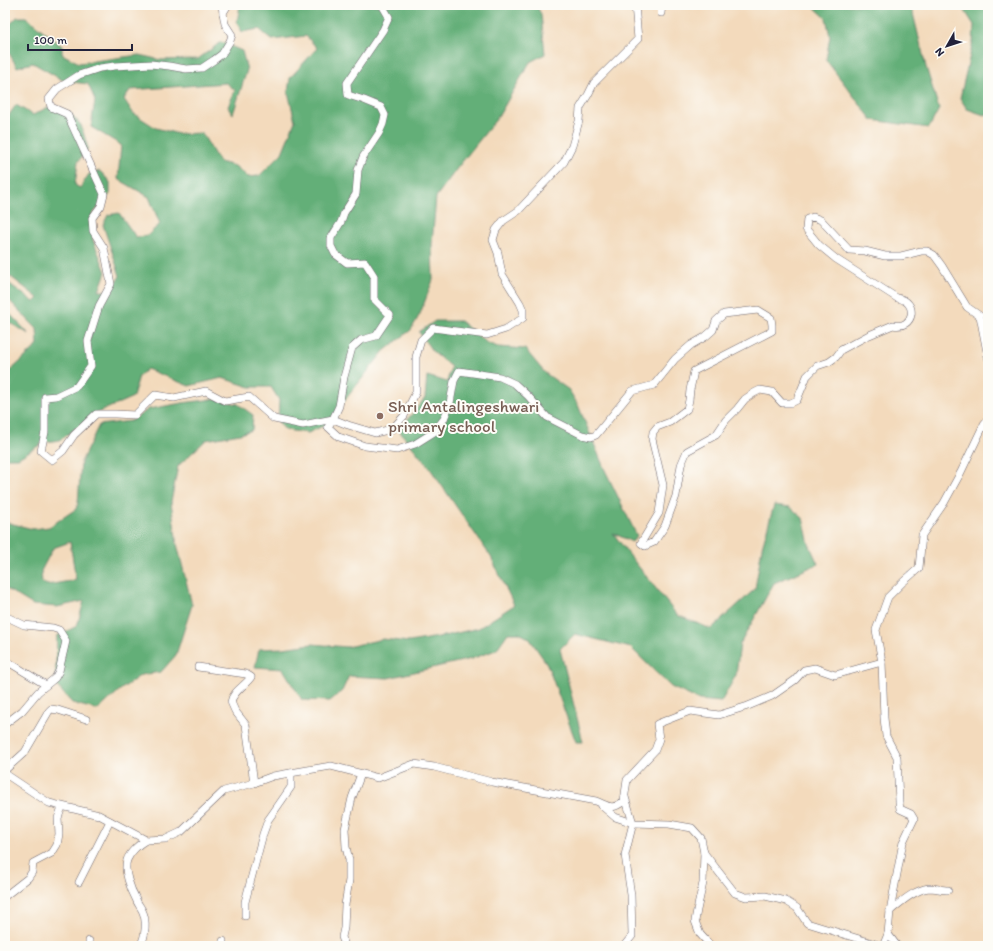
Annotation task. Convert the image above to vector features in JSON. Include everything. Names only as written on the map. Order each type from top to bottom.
[{"type":"street","points":[[222,5],[225,24],[232,35],[230,42],[222,54],[202,68],[186,69],[152,64],[100,68],[79,75],[57,89],[49,99],[51,107],[67,114],[104,194],[100,206],[92,218],[93,231],[104,248],[111,284],[99,306],[88,341],[91,366],[77,386],[56,396],[45,397],[45,432],[42,451],[52,460],[63,451],[74,435],[96,414],[135,415],[155,395],[174,398],[206,390],[225,400],[249,397],[274,419],[303,425],[334,419],[375,433],[392,429],[404,416],[416,392],[416,357],[421,340],[433,328],[487,335],[506,329],[523,318],[523,310],[520,303],[502,274],[494,240],[496,230],[503,221],[518,211],[564,162],[572,146],[579,121],[580,108],[594,83],[638,38],[635,5]]},
{"type":"street","points":[[223,14],[228,5]]},
{"type":"street","points":[[382,5],[389,16],[383,30],[347,82],[348,95],[381,107],[385,115],[379,133],[360,163],[356,194],[331,238],[331,246],[335,254],[347,262],[365,262],[374,276],[374,299],[390,316],[376,336],[361,340],[352,348],[344,377],[339,406],[334,419],[328,427],[339,437],[365,446],[397,450],[416,444],[434,432],[444,419],[450,403],[454,381],[460,371],[500,377],[515,384],[547,417],[582,435],[591,437],[596,435],[632,391],[654,385],[675,359],[691,345],[706,337],[713,330],[716,321],[724,314],[758,310],[771,318],[772,331],[694,371],[690,390],[690,400],[687,409],[670,422],[657,427],[654,432],[652,439],[664,485],[658,513],[642,543],[645,546],[650,544],[654,542],[665,526],[676,496],[680,465],[687,451],[716,435],[726,420],[745,399],[760,390],[772,392],[782,403],[790,403],[797,400],[807,376],[817,366],[829,362],[836,357],[841,350],[867,336],[893,325],[897,326],[906,324],[911,317],[911,308],[906,301],[897,298],[836,259],[820,245],[806,229],[807,219],[813,217],[822,220],[849,250],[865,251],[885,256],[901,256],[927,250],[934,255],[966,307],[980,316],[988,357]]},
{"type":"street","points":[[704,853],[735,893],[746,897],[765,896],[786,901],[797,908],[807,923],[883,946],[888,934],[890,911],[903,842],[914,819],[911,814],[900,809],[897,757],[886,736],[882,662],[876,630],[888,597],[902,582],[919,568],[922,535],[944,503],[984,424],[988,419]]},
{"type":"street","points":[[5,616],[24,625],[59,630],[66,641],[59,670],[55,678],[38,692],[22,711],[5,724]]},
{"type":"street","points":[[5,660],[46,685]]},
{"type":"street","points":[[140,946],[145,928],[144,916],[130,886],[126,866],[127,859],[139,844],[146,840],[166,839],[181,832],[224,791],[273,776],[331,766],[378,778],[414,764],[434,767],[492,782],[596,800],[611,808],[624,802],[627,780],[655,750],[659,739],[657,724],[690,711],[719,715],[748,706],[772,696],[795,680],[804,670],[815,668],[835,675],[882,662]]},
{"type":"street","points":[[198,667],[246,674],[251,677],[230,702],[246,725],[254,783]]},
{"type":"street","points":[[86,719],[51,709],[25,752],[5,771],[7,775],[49,803],[99,815],[146,840]]},
{"type":"street","points":[[245,916],[245,902],[263,834],[268,820],[291,787],[292,772]]},
{"type":"street","points":[[344,946],[342,938],[349,880],[345,829],[352,798],[361,774]]},
{"type":"street","points":[[624,946],[632,936],[631,895],[625,855],[633,823],[625,797]]},
{"type":"street","points":[[596,800],[615,817],[633,823],[669,824],[692,828],[701,838],[704,853],[704,883],[695,921],[700,934],[711,946]]},
{"type":"street","points":[[5,896],[28,878],[32,872],[33,863],[52,853],[57,845],[60,834],[58,818],[62,807]]},
{"type":"street","points":[[79,882],[110,821]]},
{"type":"street","points":[[890,911],[904,899],[918,891],[929,888],[948,890]]},
{"type":"street","points":[[888,934],[897,946]]},
{"type":"green space","points":[[240,5],[536,5],[541,14],[545,54],[530,62],[498,117],[436,197],[432,244],[433,280],[420,314],[411,330],[384,351],[325,425],[308,433],[285,430],[278,421],[279,400],[271,387],[250,387],[222,378],[189,386],[147,369],[139,376],[133,397],[97,413],[60,440],[45,442],[18,458],[5,458],[6,375],[38,345],[37,329],[5,296],[5,282],[7,282],[34,302],[38,298],[11,277],[5,277],[5,123],[6,119],[16,105],[33,115],[48,107],[70,113],[81,125],[88,148],[78,162],[75,185],[80,188],[89,174],[100,171],[110,182],[110,194],[92,215],[93,240],[106,272],[99,291],[110,291],[120,276],[103,225],[108,215],[119,213],[136,237],[147,236],[160,224],[149,197],[118,179],[121,145],[91,127],[95,100],[88,84],[64,81],[33,63],[17,67],[5,46],[5,29],[17,17],[26,17],[62,46],[62,54],[79,63],[139,55],[161,60],[198,59],[221,42],[242,51],[247,70],[233,114],[228,107],[235,90],[226,83],[130,90],[124,99],[133,113],[156,128],[179,134],[202,133],[219,162],[235,166],[248,177],[259,176],[282,153],[295,121],[288,92],[290,78],[317,48],[306,36],[272,40],[259,29],[242,32],[237,22]]},
{"type":"green space","points":[[812,5],[911,5],[926,67],[939,109],[929,128],[872,120],[826,60],[830,36],[826,18]]},
{"type":"green space","points":[[963,5],[988,5],[988,114],[984,115],[967,109],[960,98],[973,42],[974,25]]},
{"type":"green space","points":[[5,309],[29,334],[5,320]]},
{"type":"green space","points":[[435,321],[460,321],[487,343],[498,347],[525,349],[545,373],[569,390],[578,405],[604,468],[637,536],[632,542],[613,533],[677,615],[711,629],[755,589],[762,547],[774,505],[790,507],[803,518],[809,544],[818,564],[774,583],[740,644],[736,675],[721,702],[699,700],[671,687],[631,648],[575,634],[560,649],[583,742],[576,742],[547,664],[529,638],[519,633],[508,633],[496,650],[471,659],[388,678],[349,676],[342,691],[330,701],[302,700],[283,669],[255,667],[259,649],[283,648],[312,644],[347,647],[383,639],[409,642],[444,636],[479,628],[514,605],[491,557],[429,467],[400,432],[407,420],[425,398],[427,376],[447,382],[451,367],[432,351],[419,332]]},
{"type":"green space","points":[[214,399],[238,404],[253,415],[252,430],[240,434],[206,440],[178,466],[171,502],[177,544],[192,605],[176,655],[161,672],[141,675],[120,690],[98,710],[72,703],[55,684],[57,636],[77,626],[84,601],[57,607],[33,605],[5,588],[5,522],[33,529],[49,527],[76,509],[78,503],[81,462],[99,425],[131,421],[149,409]],"holes":[[[70,542],[76,580],[47,585],[42,582],[41,571],[53,548]]]},
{"type":"place","name":"Shri Antalingeshwari primary school","points":[[380,416]]}]
